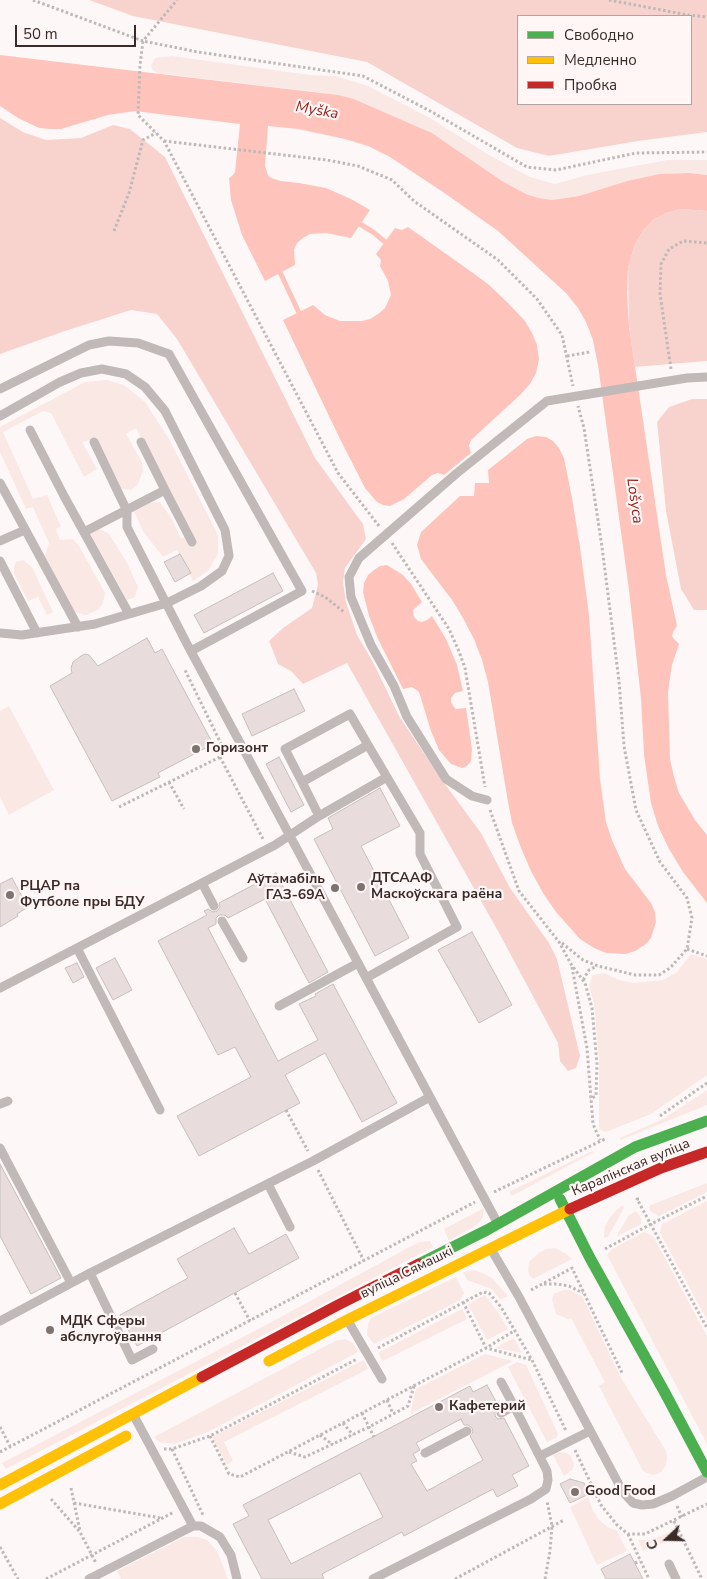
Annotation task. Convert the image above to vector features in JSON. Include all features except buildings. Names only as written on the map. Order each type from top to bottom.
[{"type":"main road","name":"Каралінская вуліца","points":[[555,1191],[635,1147],[707,1121]]},
{"type":"main road","name":"Каралінская вуліца","points":[[566,1212],[661,1168],[707,1152]]},
{"type":"main road","name":"вуліца Сямашкі","points":[[0,1485],[338,1305],[482,1233],[555,1191]]},
{"type":"main road","points":[[555,1191],[707,1472]]},
{"type":"main road","name":"вуліца Сямашкі","points":[[261,1365],[490,1248],[566,1212]]},
{"type":"main road","points":[[0,1504],[145,1426]]},
{"type":"lane","points":[[0,389],[88,345],[109,341],[138,343],[169,354],[302,591],[191,651]]},
{"type":"lane","points":[[0,416],[60,382],[81,373],[102,369],[126,374],[145,387],[165,411],[226,530],[229,556],[222,571],[201,586],[166,603],[95,624],[22,635],[0,633]]},
{"type":"lane","points":[[487,800],[472,796],[446,779],[407,717],[394,686],[371,645],[351,597],[349,577],[359,558],[387,536],[457,474],[547,401],[672,380],[707,377]]},
{"type":"lane","points":[[30,430],[129,614]]},
{"type":"lane","points":[[94,442],[127,511],[127,528],[506,1240]]},
{"type":"lane","points":[[141,442],[192,542]]},
{"type":"lane","points":[[0,483],[78,627]]},
{"type":"lane","points":[[84,532],[165,490]]},
{"type":"lane","points":[[0,541],[25,530]]},
{"type":"lane","points":[[0,561],[37,633]]},
{"type":"lane","points":[[319,816],[285,749],[350,714],[420,833],[420,854],[457,927],[366,978]]},
{"type":"lane","points":[[302,782],[368,745]]},
{"type":"lane","points":[[0,988],[268,848],[387,777]]},
{"type":"lane","points":[[202,883],[214,906]]},
{"type":"lane","points":[[222,921],[243,958]]},
{"type":"lane","points":[[77,948],[160,1110]]},
{"type":"lane","points":[[279,1006],[358,963]]},
{"type":"lane","points":[[0,1321],[90,1273],[313,1161],[430,1097]]},
{"type":"lane","points":[[0,1148],[71,1283]]},
{"type":"lane","points":[[268,1184],[290,1226]]},
{"type":"lane","points":[[482,1233],[519,1297],[623,1492],[633,1503],[642,1505],[653,1504],[707,1477]]},
{"type":"lane","points":[[90,1273],[132,1360],[153,1349]]},
{"type":"lane","points":[[338,1305],[382,1379]]},
{"type":"lane","points":[[373,1579],[546,1490],[547,1471],[501,1382]]},
{"type":"lane","points":[[501,1413],[514,1406]]},
{"type":"lane","points":[[133,1414],[145,1426],[151,1447],[193,1526]]},
{"type":"lane","points":[[425,1453],[468,1431]]},
{"type":"lane","points":[[540,1456],[590,1431]]},
{"type":"lane","points":[[89,1579],[193,1526],[201,1526],[220,1537],[232,1555],[237,1579]]},
{"type":"lane","points":[[669,1564],[676,1579]]},
{"type":"path","points":[[33,0],[143,41],[198,52],[363,76],[432,112],[527,167],[556,170],[636,153],[707,152]]},
{"type":"path","points":[[177,0],[143,41],[138,115],[164,141],[338,473],[387,536],[449,629],[465,668],[487,800],[519,891],[559,942],[585,984]]},
{"type":"path","points":[[609,0],[688,15]]},
{"type":"path","points":[[692,15],[707,17]]},
{"type":"path","points":[[114,231],[130,193],[143,140],[156,133]]},
{"type":"path","points":[[164,141],[327,160],[358,166],[392,180],[414,201],[498,260],[537,299],[562,336],[580,396],[618,681],[624,746],[636,810],[660,862],[687,898],[692,918],[687,949],[670,968],[659,975],[636,976],[598,966],[583,960],[559,942]]},
{"type":"path","points":[[672,380],[660,294],[661,264],[669,249],[683,241],[707,243]]},
{"type":"path","points":[[567,356],[590,352]]},
{"type":"path","points":[[302,591],[313,591],[325,596],[344,612],[359,616]]},
{"type":"path","points":[[119,807],[226,754],[212,725]]},
{"type":"path","points":[[220,757],[268,848]]},
{"type":"path","points":[[169,782],[184,809]]},
{"type":"path","points":[[687,949],[707,956]]},
{"type":"path","points":[[571,964],[587,1048],[593,1124],[600,1140]]},
{"type":"path","points":[[590,1099],[596,1096],[597,1064],[592,1008],[584,978],[589,970],[598,966]]},
{"type":"path","points":[[657,1118],[707,1083]]},
{"type":"path","points":[[286,1110],[364,1261]]},
{"type":"path","points":[[491,1194],[609,1137]]},
{"type":"path","points":[[644,1196],[637,1199],[707,1328]]},
{"type":"path","points":[[605,1249],[707,1196]]},
{"type":"path","points":[[0,1452],[474,1203]]},
{"type":"path","points":[[531,1290],[572,1268],[622,1373]]},
{"type":"path","points":[[542,1284],[569,1286],[584,1293]]},
{"type":"path","points":[[151,1447],[172,1449],[210,1436],[463,1302],[483,1292],[489,1293],[500,1307],[532,1360],[601,1505],[617,1525],[628,1534],[649,1579]]},
{"type":"path","points":[[235,1293],[250,1321]]},
{"type":"path","points":[[463,1302],[486,1348],[532,1360]]},
{"type":"path","points":[[210,1436],[229,1474],[240,1477],[486,1348],[514,1331]]},
{"type":"path","points":[[288,1451],[305,1457],[369,1427],[408,1406],[414,1386]]},
{"type":"path","points":[[387,1400],[393,1414]]},
{"type":"path","points":[[362,1413],[374,1437]]},
{"type":"path","points":[[343,1423],[353,1435]]},
{"type":"path","points":[[0,1427],[10,1447]]},
{"type":"path","points":[[320,1435],[334,1445]]},
{"type":"path","points":[[172,1449],[211,1531]]},
{"type":"path","points":[[71,1488],[80,1532]]},
{"type":"path","points":[[544,1579],[550,1551],[552,1526],[546,1490]]},
{"type":"path","points":[[51,1499],[80,1532],[101,1573]]},
{"type":"path","points":[[46,1579],[196,1500]]},
{"type":"path","points":[[74,1503],[162,1518]]},
{"type":"path","points":[[628,1534],[645,1534],[707,1504]]},
{"type":"path","points":[[455,1579],[564,1520]]},
{"type":"path","points":[[674,1521],[702,1579]]},
{"type":"path","points":[[0,1547],[18,1579]]},
{"type":"path","points":[[635,1563],[640,1561]]},
{"type":"path","points":[[11,1579],[14,1572]]},
{"type":"shaded area","points":[[89,0],[707,0],[707,132],[549,156],[517,148],[367,62],[133,16]]},
{"type":"shaded area","points":[[172,56],[310,75],[336,76],[368,86],[430,118],[489,155],[530,177],[555,184],[587,175],[667,160],[707,160],[707,175],[690,173],[659,174],[627,181],[579,196],[552,200],[539,198],[526,194],[502,181],[432,133],[354,99],[323,93],[157,73],[153,70],[151,66],[155,58]]},
{"type":"shaded area","points":[[0,118],[23,132],[46,140],[81,138],[113,125],[130,129],[165,157],[315,458],[363,524],[366,539],[345,568],[343,582],[346,602],[357,635],[373,662],[399,716],[442,780],[481,833],[510,888],[549,943],[557,959],[580,1056],[576,1068],[568,1071],[560,1061],[558,1043],[498,931],[347,663],[303,684],[291,671],[278,664],[269,641],[283,628],[312,608],[318,585],[316,573],[177,339],[157,314],[131,310],[0,354]]},
{"type":"shaded area","points":[[681,209],[707,211],[707,361],[635,367],[629,326],[628,268],[635,244],[643,231],[653,220],[666,213]]},
{"type":"shaded area","points":[[107,380],[124,385],[145,402],[169,439],[218,535],[218,554],[208,571],[193,581],[177,550],[163,557],[143,531],[134,511],[147,503],[160,502],[172,519],[181,539],[190,534],[136,428],[126,434],[142,462],[143,471],[138,484],[131,490],[119,489],[97,447],[90,440],[82,442],[97,469],[84,477],[51,413],[43,411],[3,432],[33,499],[47,495],[61,527],[56,529],[60,540],[73,539],[79,546],[105,593],[103,603],[98,610],[86,615],[74,612],[44,559],[49,543],[33,507],[26,509],[0,452],[0,427],[85,382]]},
{"type":"shaded area","points":[[692,399],[707,399],[707,610],[694,610],[681,589],[666,511],[657,422],[669,407]]},
{"type":"shaded area","points":[[96,529],[109,534],[127,563],[138,587],[135,597],[127,600],[90,533]]},
{"type":"shaded area","points":[[23,560],[32,567],[53,612],[47,615],[38,597],[28,601],[14,574],[16,562]]},
{"type":"shaded area","points":[[9,706],[54,790],[9,815],[0,797],[0,711]]},
{"type":"shaded area","points":[[691,954],[707,959],[707,1075],[651,1114],[606,1132],[599,1129],[599,1058],[594,1004],[589,985],[593,975],[604,973],[619,980],[633,983],[663,980],[677,972]]},
{"type":"shaded area","points":[[707,1090],[707,1105],[621,1140],[620,1138],[665,1118]]},
{"type":"shaded area","points":[[592,1151],[594,1152],[512,1196],[509,1192]]},
{"type":"shaded area","points":[[644,1155],[646,1158],[645,1163],[597,1184],[594,1180]]},
{"type":"shaded area","points":[[707,1183],[707,1192],[659,1216],[650,1211],[649,1207],[651,1205]]},
{"type":"shaded area","points":[[707,1201],[707,1320],[660,1233],[662,1224]]},
{"type":"shaded area","points":[[623,1205],[624,1208],[608,1237],[604,1238],[605,1226],[609,1219]]},
{"type":"shaded area","points":[[484,1208],[483,1217],[478,1224],[449,1241],[444,1229]]},
{"type":"shaded area","points":[[636,1211],[641,1218],[641,1224],[616,1237],[629,1215]]},
{"type":"shaded area","points":[[644,1232],[653,1236],[707,1336],[707,1444],[607,1255],[612,1249]]},
{"type":"shaded area","points":[[430,1241],[433,1247],[6,1469],[2,1463],[264,1326],[419,1242]]},
{"type":"shaded area","points":[[555,1248],[572,1259],[533,1279],[529,1275],[529,1262],[540,1252]]},
{"type":"shaded area","points":[[474,1270],[492,1278],[508,1296],[500,1300],[492,1289],[467,1280],[463,1272]]},
{"type":"shaded area","points":[[456,1277],[464,1293],[460,1300],[374,1344],[367,1335],[368,1324],[371,1318]]},
{"type":"shaded area","points":[[563,1290],[569,1290],[582,1296],[620,1376],[666,1451],[666,1465],[658,1474],[652,1475],[643,1471],[599,1386],[605,1382],[571,1318],[568,1319],[556,1314],[552,1299],[554,1294]]},
{"type":"shaded area","points":[[485,1295],[508,1329],[487,1340],[468,1304]]},
{"type":"shaded area","points":[[462,1309],[467,1319],[383,1361],[378,1353]]},
{"type":"shaded area","points":[[514,1338],[522,1353],[495,1348]]},
{"type":"shaded area","points":[[345,1339],[353,1343],[358,1352],[208,1432],[174,1444],[159,1442],[154,1437],[335,1341]]},
{"type":"shaded area","points":[[485,1354],[513,1361],[410,1414],[416,1389]]},
{"type":"shaded area","points":[[364,1360],[368,1369],[224,1442],[233,1461],[227,1465],[212,1437]]},
{"type":"shaded area","points":[[517,1362],[526,1365],[558,1434],[557,1437],[547,1442],[508,1367]]},
{"type":"shaded area","points":[[559,1452],[567,1453],[571,1456],[574,1465],[572,1470],[564,1476],[553,1455]]},
{"type":"shaded area","points":[[588,1497],[593,1511],[599,1520],[617,1531],[627,1551],[597,1565],[570,1507]]},
{"type":"shaded area","points":[[673,1531],[676,1537],[643,1551],[638,1540],[651,1540]]},
{"type":"shaded area","points":[[184,1537],[198,1537],[207,1540],[217,1551],[228,1579],[121,1579],[117,1571]]},
{"type":"water","points":[[0,55],[338,95],[354,99],[432,133],[502,181],[526,194],[539,198],[552,200],[579,196],[627,181],[659,174],[690,173],[707,175],[707,211],[681,209],[666,213],[653,220],[643,231],[635,244],[628,268],[627,293],[629,326],[666,575],[677,626],[672,636],[679,644],[672,665],[668,692],[670,759],[679,793],[695,820],[707,835],[707,903],[683,872],[669,849],[658,826],[651,803],[644,755],[641,699],[629,590],[598,365],[593,340],[586,322],[567,294],[498,231],[390,157],[368,146],[345,139],[298,129],[268,126],[265,166],[271,178],[326,188],[370,210],[351,238],[326,233],[310,234],[303,238],[297,243],[294,250],[295,265],[265,281],[242,235],[231,200],[229,178],[235,172],[240,124],[135,111],[108,115],[61,129],[39,128],[18,118],[0,106]]},
{"type":"water","points":[[408,227],[488,284],[508,303],[525,321],[532,333],[537,345],[539,359],[536,373],[530,384],[471,440],[469,446],[471,453],[444,475],[438,473],[432,475],[404,499],[390,506],[377,502],[365,488],[283,320],[313,305],[325,315],[340,321],[362,321],[378,314],[385,308],[391,295],[388,281],[380,266],[381,260],[376,254],[395,228],[402,230]]},
{"type":"water","points":[[536,436],[546,437],[559,448],[564,458],[572,498],[589,615],[600,779],[606,822],[625,869],[651,903],[655,912],[656,922],[651,938],[646,944],[626,954],[606,953],[580,939],[556,912],[531,871],[512,823],[488,682],[482,660],[463,618],[421,559],[417,545],[421,532],[460,496],[474,496],[475,483],[489,483],[488,470],[527,439]]},
{"type":"water","points":[[387,565],[403,575],[411,584],[422,602],[413,610],[414,617],[422,622],[432,616],[446,639],[457,665],[463,691],[455,693],[451,698],[451,702],[456,709],[466,708],[472,749],[471,761],[462,768],[451,764],[439,750],[419,692],[412,687],[403,689],[378,639],[369,616],[363,592],[364,583],[368,575],[374,570],[380,566]]},
{"type":"waterway","points":[[355,221],[389,245]]},
{"type":"waterway","points":[[278,268],[301,317]]},
{"type":"traffic: fast","points":[[419,1264],[487,1230],[635,1147],[707,1121]]},
{"type":"traffic: fast","points":[[560,1199],[590,1258],[707,1472]]},
{"type":"traffic: slow","points":[[269,1361],[570,1209]]},
{"type":"traffic: slow","points":[[0,1485],[202,1377]]},
{"type":"traffic: slow","points":[[0,1504],[126,1436]]},
{"type":"traffic: jam","points":[[570,1209],[661,1168],[707,1152]]},
{"type":"traffic: jam","points":[[202,1377],[419,1264]]},
{"type":"place","name":"Горизонт","points":[[196,749]]},
{"type":"place","name":"ДТСААФ Маскоўскага раёна","points":[[361,887]]},
{"type":"place","name":"Аўтамабіль ГАЗ-69А","points":[[335,888]]},
{"type":"place","name":"РЦАР па Футболе пры БДУ","points":[[10,895]]},
{"type":"place","name":"МДК Сферы абслугоўвання","points":[[50,1330]]},
{"type":"place","name":"Кафетерий","points":[[439,1407]]},
{"type":"place","name":"Good Food","points":[[575,1492]]},
{"type":"water label","name":"Муška","points":[[317,111]]},
{"type":"water label","name":"Lošyca","points":[[634,501]]}]
